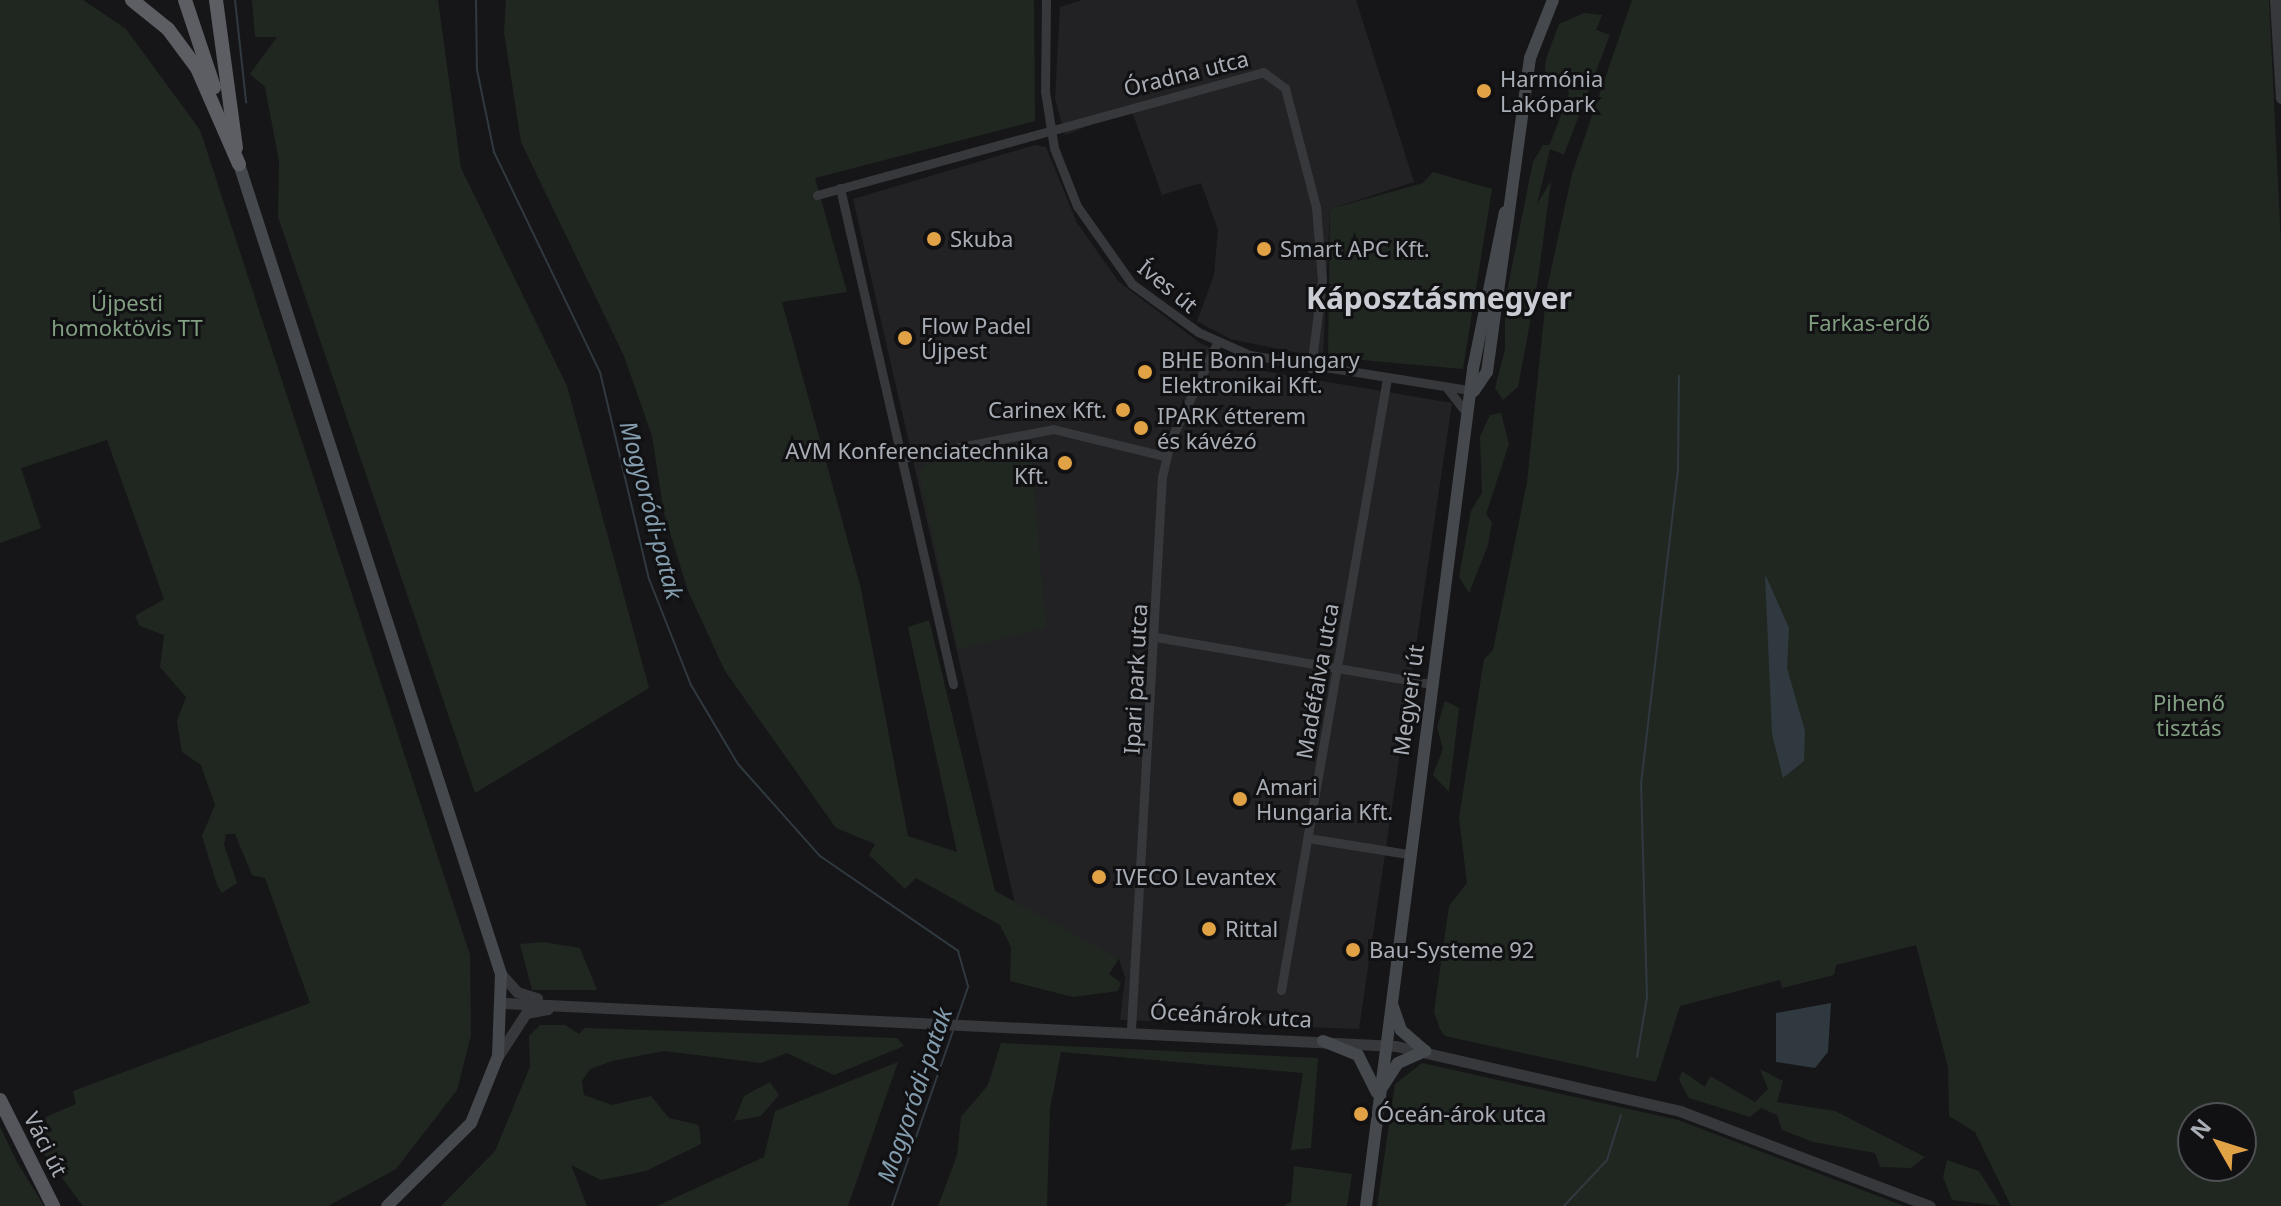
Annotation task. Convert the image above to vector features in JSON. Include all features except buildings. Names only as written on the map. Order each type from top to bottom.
[{"type":"highway","points":[[132,0],[190,57],[239,164]]},
{"type":"highway","points":[[185,0],[239,164]]},
{"type":"highway","points":[[216,0],[239,164]]},
{"type":"main road","name":"Megyeri út","points":[[1366,1206],[1430,684],[1469,419],[1474,391],[1487,372],[1505,212],[1530,58],[1553,0]]},
{"type":"main road","points":[[239,164],[501,974],[505,1003],[498,1056],[471,1123],[387,1206]]},
{"type":"main road","points":[[1379,1097],[1393,1068],[1425,1051],[1401,1030],[1391,992]]},
{"type":"main road","points":[[1323,1041],[1363,1060],[1379,1097]]},
{"type":"main road","name":"Váci út","points":[[0,1100],[53,1206]]},
{"type":"street","points":[[1046,0],[1055,0]]},
{"type":"street","name":"Íves út","points":[[1046,0],[1050,128],[1077,206],[1115,263],[1157,304],[1217,343],[1311,368],[1474,391]]},
{"type":"street","points":[[2275,0],[2281,98]]},
{"type":"street","name":"Óradna utca","points":[[817,195],[1250,70],[1275,78],[1285,88],[1304,149],[1319,227],[1322,280],[1311,368]]},
{"type":"street","points":[[840,188],[953,684]]},
{"type":"street","name":"Ipari park utca","points":[[1131,1029],[1165,456],[1217,343]]},
{"type":"street","name":"Madéfalva utca","points":[[1281,990],[1387,378]]},
{"type":"street","points":[[1444,386],[1469,419]]},
{"type":"street","points":[[903,458],[1053,429],[1165,456]]},
{"type":"street","points":[[1156,637],[1430,684]]},
{"type":"street","points":[[1308,838],[1408,854]]},
{"type":"street","points":[[501,974],[525,997],[564,1005]]},
{"type":"street","name":"Óceánárok utca","points":[[505,1003],[1131,1029],[1385,1044],[1680,1111],[1930,1206]]},
{"type":"street","points":[[498,1056],[526,1013],[564,1005]]},
{"type":"shaded area","points":[[1082,0],[1356,0],[1414,182],[1330,209],[1323,358],[1230,339],[1197,321],[1214,275],[1218,230],[1201,183],[1162,195],[1131,109],[1065,135],[1055,99],[1060,7]]},
{"type":"shaded area","points":[[1035,145],[1046,147],[1077,223],[1119,282],[1200,343],[1268,372],[1452,403],[1359,1029],[1120,1020],[1125,977],[1119,959],[1015,904],[853,199]]},
{"type":"shaded area","points":[[1765,574],[1789,628],[1787,668],[1805,731],[1804,761],[1783,778],[1772,734]]},
{"type":"shaded area","points":[[1831,1003],[1828,1052],[1815,1068],[1776,1062],[1776,1013]]},
{"type":"green space","name":"Újpesti homoktövis TT","points":[[0,0],[83,0],[126,29],[200,130],[470,955],[471,1035],[457,1090],[396,1169],[328,1206],[83,1206],[35,1142],[46,1117],[76,1104],[73,1091],[310,1003],[265,878],[252,875],[235,834],[226,834],[224,845],[237,883],[222,893],[217,885],[202,836],[215,805],[201,765],[182,752],[177,721],[186,697],[160,667],[164,635],[140,626],[135,616],[164,599],[107,440],[21,468],[41,528],[0,543]]},
{"type":"green space","points":[[252,0],[438,0],[461,168],[567,386],[649,688],[475,793],[278,217],[279,161],[265,87],[250,74],[277,37],[255,37]]},
{"type":"green space","points":[[506,0],[1034,0],[1035,121],[815,178],[847,292],[782,302],[861,589],[908,836],[957,852],[908,627],[929,620],[995,891],[1119,959],[1109,974],[1121,983],[1118,991],[1073,997],[1010,981],[1011,947],[1000,925],[916,878],[905,889],[869,855],[875,844],[836,828],[725,671],[688,591],[664,513],[652,436],[624,356],[521,142],[504,32]]},
{"type":"green space","name":"Farkas-erdő","points":[[1632,0],[2269,0],[2281,245],[2281,1206],[2011,1206],[1975,1132],[1949,1116],[1948,1067],[1916,945],[1836,965],[1834,975],[1782,988],[1780,980],[1680,1006],[1656,1082],[1445,1036],[1434,1012],[1449,906],[1467,883],[1459,818],[1484,659],[1493,650],[1527,482],[1547,288],[1572,174]]},
{"type":"green space","points":[[1584,13],[1602,15],[1570,96],[1565,81],[1545,72],[1546,59],[1559,24]]},
{"type":"green space","points":[[1594,29],[1610,35],[1564,155],[1548,148]]},
{"type":"green space","points":[[1543,145],[1551,145],[1537,204],[1551,181],[1538,279],[1518,387],[1503,400],[1495,388],[1505,349],[1505,301],[1533,162]]},
{"type":"green space","points":[[1433,172],[1492,189],[1463,369],[1328,357],[1330,209],[1423,183]]},
{"type":"green space","points":[[1501,413],[1509,444],[1486,514],[1492,522],[1488,545],[1469,593],[1459,577],[1471,511],[1482,493],[1480,437],[1490,415]]},
{"type":"green space","points":[[1030,441],[1046,628],[958,649],[919,473],[923,465]]},
{"type":"green space","points":[[1445,701],[1459,708],[1449,792],[1433,775],[1443,749],[1437,727]]},
{"type":"green space","points":[[543,942],[580,948],[597,990],[532,990],[520,944]]},
{"type":"green space","points":[[540,1025],[565,1025],[579,1034],[585,1028],[897,1038],[904,1046],[834,1075],[787,1053],[761,1063],[664,1051],[612,1061],[590,1069],[582,1081],[584,1095],[612,1105],[651,1096],[669,1118],[699,1125],[701,1144],[646,1171],[601,1180],[571,1165],[587,1206],[441,1206],[495,1151],[530,1067],[529,1036]]},
{"type":"green space","points":[[1001,1043],[1318,1058],[1311,1148],[1291,1150],[1303,1073],[1061,1052],[1050,1108],[1047,1206],[938,1206],[957,1155],[961,1117],[988,1085]]},
{"type":"green space","points":[[898,1062],[848,1206],[657,1206],[764,1157],[775,1111]]},
{"type":"green space","points":[[1422,1063],[1678,1120],[1904,1206],[1377,1206],[1395,1084]]},
{"type":"green space","points":[[1760,1069],[1783,1081],[1777,1102],[1835,1111],[1925,1157],[1911,1168],[1880,1167],[1875,1153],[1813,1142],[1782,1130],[1777,1115],[1761,1108],[1750,1117],[1689,1098],[1679,1080],[1682,1071],[1705,1087],[1710,1076],[1755,1102],[1768,1089]]},
{"type":"green space","points":[[770,1082],[779,1095],[761,1116],[734,1121],[744,1096]]},
{"type":"green space","points":[[0,1127],[17,1162],[44,1206],[0,1206]]},
{"type":"green space","points":[[1947,1160],[1979,1171],[2001,1206],[1952,1200],[1943,1177]]},
{"type":"green space","points":[[1294,1166],[1352,1174],[1347,1206],[1283,1206],[1291,1202]]},
{"type":"waterway","points":[[235,0],[246,102]]},
{"type":"waterway","name":"Mogyoródi-patak","points":[[476,0],[477,70],[494,152],[600,372],[649,579],[691,685],[738,764],[820,856],[958,951],[968,987],[956,1021]]},
{"type":"waterway","points":[[1637,1057],[1647,997],[1641,784],[1678,467],[1679,376]]},
{"type":"waterway","name":"Mogyoródi-patak","points":[[892,1206],[953,1031]]},
{"type":"waterway","points":[[1564,1206],[1607,1160],[1621,1115]]},
{"type":"place","name":"Harmónia Lakópark","points":[[1484,91]]},
{"type":"place","name":"Skuba","points":[[934,239]]},
{"type":"place","name":"Smart APC Kft.","points":[[1264,249]]},
{"type":"place","name":"Flow Padel Újpest","points":[[905,338]]},
{"type":"place","name":"BHE Bonn Hungary Elektronikai Kft.","points":[[1145,372]]},
{"type":"place","name":"Carinex Kft.","points":[[1123,410]]},
{"type":"place","name":"IPARK étterem és kávézó","points":[[1141,428]]},
{"type":"place","name":"AVM Konferenciatechnika Kft.","points":[[1065,463]]},
{"type":"place","name":"Amari Hungaria Kft.","points":[[1240,799]]},
{"type":"place","name":"IVECO Levantex","points":[[1099,877]]},
{"type":"place","name":"Rittal","points":[[1209,929]]},
{"type":"place","name":"Bau-Systeme 92","points":[[1353,950]]},
{"type":"place","name":"Óceán-árok utca","points":[[1361,1114]]},
{"type":"district","name":"Káposztásmegyer","points":[[1439,298]]},
{"type":"park label","name":"Pihenő tisztás","points":[[2189,714]]}]
